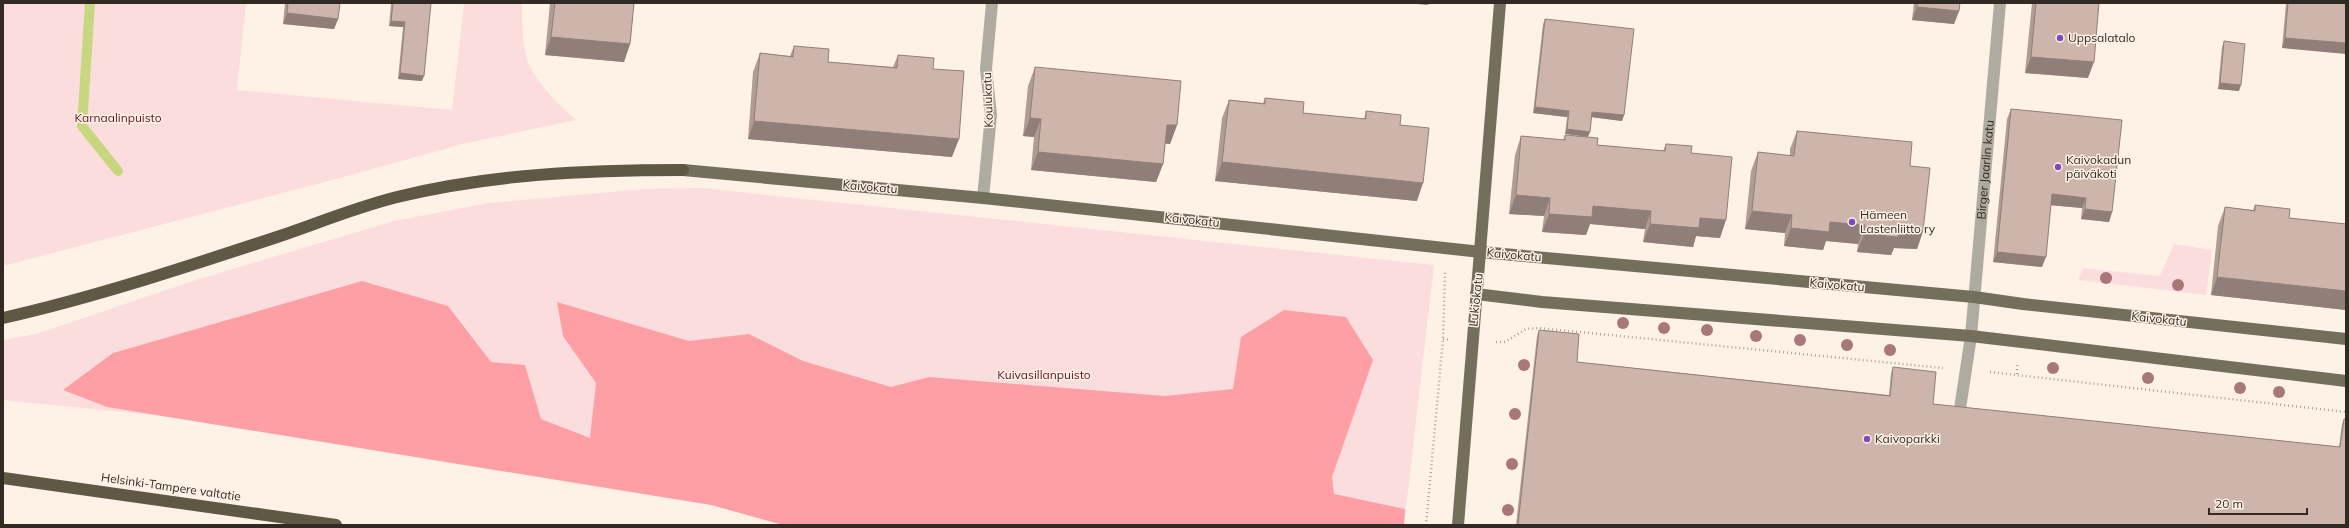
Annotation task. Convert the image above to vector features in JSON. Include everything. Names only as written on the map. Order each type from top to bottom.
[{"type":"highway","points":[[3,318],[62,303],[252,245],[396,197],[492,178],[598,170],[683,170]]},
{"type":"highway","name":"Helsinki-Tampere valtatie","points":[[3,478],[336,525]]},
{"type":"main road","name":"Lukiokatu","points":[[1458,525],[1500,3]]},
{"type":"main road","name":"Kaivokatu","points":[[683,170],[983,198],[1481,252],[1974,297],[2031,305],[2346,339]]},
{"type":"main road","points":[[1476,294],[1542,302],[1971,336],[2346,381]]},
{"type":"street","name":"Koulukatu","points":[[983,198],[991,115],[986,69],[992,3]]},
{"type":"street","name":"Birger Jaarlin katu","points":[[1956,432],[1971,336],[2000,3]]},
{"type":"path","points":[[1426,525],[1443,339],[1446,248]]},
{"type":"path","points":[[1443,339],[1505,342],[1526,330],[1539,328],[1965,371],[2017,374],[2346,412]]},
{"type":"green space","name":"Karnaalinpuisto","points":[[3,3],[246,3],[237,90],[452,110],[464,3],[522,3],[522,26],[529,64],[538,80],[556,101],[576,120],[462,144],[355,174],[3,266]]},
{"type":"green space","name":"Kuivasillanpuisto","points":[[701,188],[1434,265],[1404,525],[390,439],[3,400],[3,340],[36,334],[199,279],[394,221],[488,203],[643,189]]},
{"type":"green space","points":[[2174,244],[2212,250],[2206,295],[2078,280],[2083,268],[2160,276]]},
{"type":"shaded area","points":[[362,281],[448,306],[491,362],[525,365],[541,419],[590,438],[596,383],[563,336],[557,302],[689,341],[749,334],[803,361],[891,387],[929,377],[1165,396],[1233,389],[1241,337],[1284,310],[1346,317],[1373,360],[1332,477],[1334,494],[1405,509],[1404,525],[783,525],[711,505],[107,407],[63,390],[113,353]]},
{"type":"building","points":[[288,3],[340,3],[338,19],[287,13]]},
{"type":"building","points":[[393,3],[431,3],[424,76],[400,73],[405,22],[391,21]]},
{"type":"building","points":[[555,3],[634,3],[630,44],[551,37]]},
{"type":"building","points":[[1917,3],[1960,3],[1959,11],[1917,7]]},
{"type":"building","name":"Uppsalatalo","points":[[2036,3],[2099,3],[2094,62],[2031,57]]},
{"type":"building","points":[[2288,3],[2346,3],[2346,43],[2285,38]]},
{"type":"building","points":[[1545,19],[1634,29],[1624,115],[1592,112],[1590,132],[1567,129],[1569,111],[1535,107]]},
{"type":"building","points":[[2224,41],[2245,44],[2241,85],[2220,83]]},
{"type":"building","points":[[794,46],[829,49],[828,62],[897,68],[898,55],[934,58],[933,69],[964,71],[959,139],[754,121],[760,53],[793,57]]},
{"type":"building","points":[[1035,67],[1181,81],[1177,125],[1167,125],[1163,164],[1038,152],[1041,119],[1030,118]]},
{"type":"building","points":[[1265,98],[1304,102],[1303,113],[1366,119],[1366,111],[1401,115],[1400,125],[1429,128],[1423,183],[1222,162],[1229,100],[1265,104]]},
{"type":"building","name":"Kaivokadun päiväkoti","points":[[2011,109],[2122,120],[2112,212],[2085,209],[2086,198],[2052,194],[2046,257],[1997,252]]},
{"type":"building","points":[[1797,131],[1912,142],[1910,166],[1930,168],[1923,231],[1899,229],[1898,237],[1864,234],[1865,225],[1830,222],[1829,232],[1791,228],[1792,215],[1752,211],[1758,152],[1794,156]]},
{"type":"building","points":[[1565,135],[1598,138],[1597,145],[1665,151],[1666,144],[1692,146],[1691,153],[1732,157],[1726,220],[1700,218],[1699,228],[1650,224],[1651,211],[1593,206],[1592,217],[1549,214],[1550,198],[1516,195],[1521,136],[1565,140]]},
{"type":"building","points":[[2255,205],[2290,209],[2289,218],[2346,224],[2346,291],[2217,277],[2225,207],[2255,211]]},
{"type":"building","name":"Kaivoparkki","points":[[1539,330],[1579,334],[1577,362],[1890,396],[1893,367],[1936,372],[1933,404],[2340,447],[2344,419],[2346,419],[2346,525],[1518,525]]},
{"type":"waterway","points":[[90,3],[82,126],[118,171]]},
{"type":"place","name":"Uppsalatalo","points":[[2060,38]]},
{"type":"place","name":"Kaivokadun päiväkoti","points":[[2058,167]]},
{"type":"place","name":"Hämeen Lastenliitto ry","points":[[1852,222]]},
{"type":"place","name":"Kaivoparkki","points":[[1867,439]]}]
